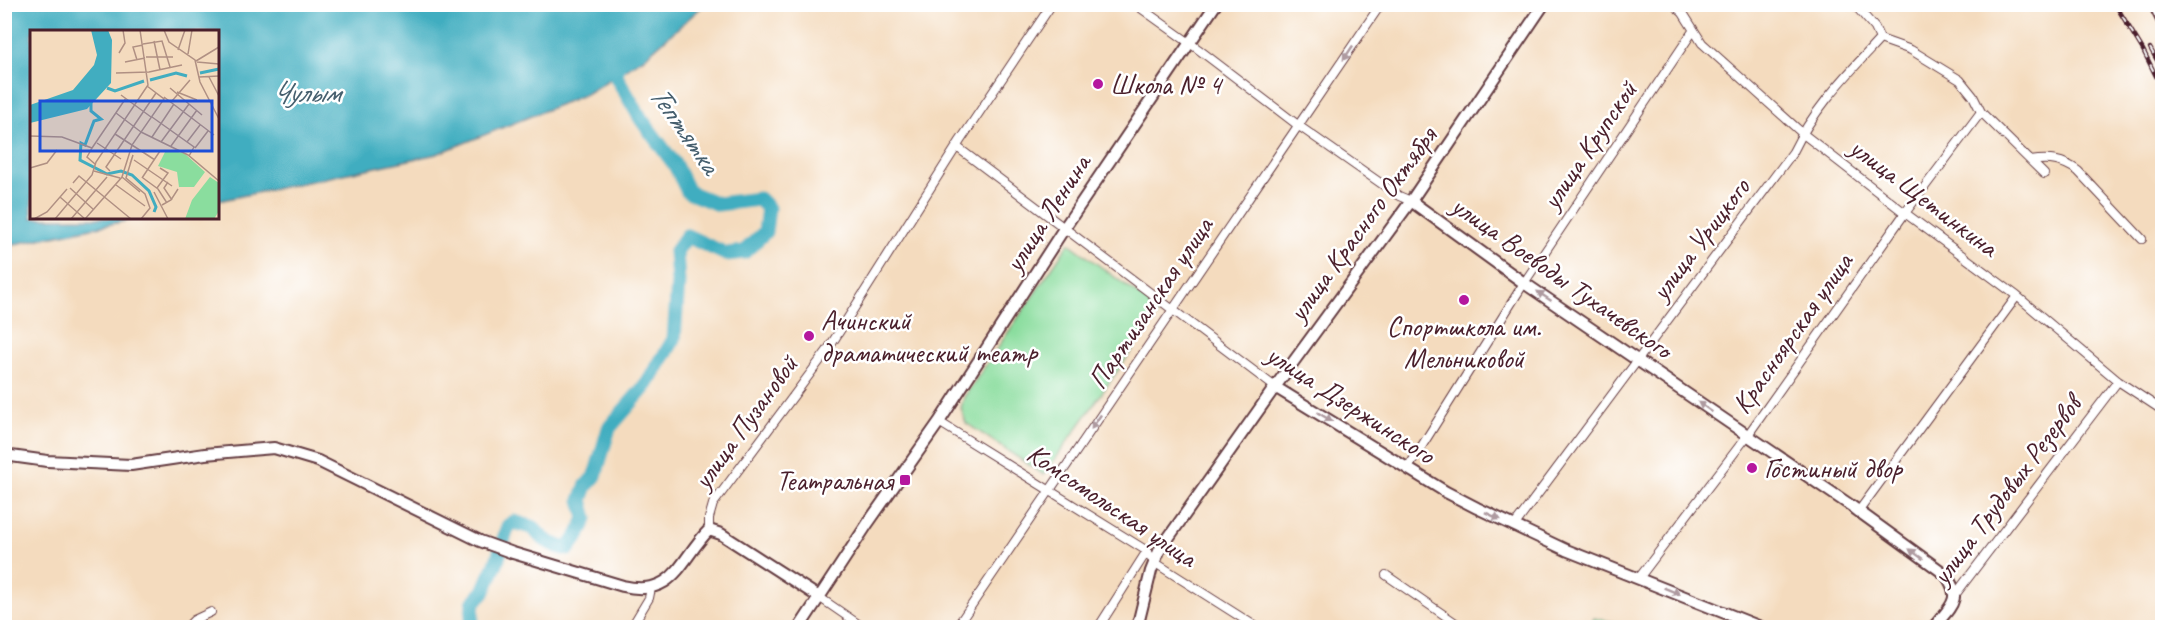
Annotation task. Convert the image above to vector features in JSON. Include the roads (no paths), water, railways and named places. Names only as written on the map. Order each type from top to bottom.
[{"type":"main road","name":"улица Ленина","points":[[799,627],[939,422],[1065,227],[1216,4]]},
{"type":"main road","name":"улица Красного Октября","points":[[1137,627],[1159,551],[1411,201],[1544,4]]},
{"type":"main road","points":[[2154,4],[2163,20]]},
{"type":"main road","name":"улица Воеводы Тухачевского","points":[[1411,201],[1524,283],[1945,574],[1955,587],[1955,595]]},
{"type":"main road","name":"улица Дзержинского","points":[[1275,387],[1446,492],[1514,526],[1566,550],[1763,627]]},
{"type":"main road","points":[[4,455],[131,465],[205,454],[274,448],[318,461],[480,541],[623,586],[651,588]]},
{"type":"main road","points":[[709,530],[721,534],[819,597]]},
{"type":"main road","name":"улица Пузановой","points":[[651,588],[676,572],[709,530]]},
{"type":"main road","name":"улица Трудовых Резервов","points":[[1933,627],[1950,606],[1955,595]]},
{"type":"street","name":"улица Пузановой","points":[[709,530],[709,518],[713,504],[827,351],[957,147],[1052,4]]},
{"type":"street","name":"улица Воеводы Тухачевского","points":[[1135,4],[1299,126],[1399,196],[1411,201]]},
{"type":"street","name":"Партизанская улица","points":[[956,627],[1381,4]]},
{"type":"street","name":"улица Щетинкина","points":[[1672,4],[1683,13],[1702,43],[1802,133],[1905,213],[2018,296],[2118,381],[2163,410]]},
{"type":"street","points":[[1854,4],[1875,28],[1880,39],[1911,50],[1960,80],[1974,96],[1981,112],[2044,174]]},
{"type":"street","name":"улица Крупской","points":[[1408,468],[1524,283],[1693,31]]},
{"type":"street","name":"улица Урицкого","points":[[1514,526],[1793,153],[1802,133],[1820,105],[1880,39]]},
{"type":"street","name":"Красноярская улица","points":[[1639,578],[1747,436],[1905,213],[1981,112]]},
{"type":"street","name":"улица Дзержинского","points":[[957,147],[1275,387]]},
{"type":"street","points":[[2031,161],[2056,160],[2070,165],[2142,239]]},
{"type":"street","points":[[1858,512],[2018,296]]},
{"type":"street","name":"улица Трудовых Резервов","points":[[1955,595],[2118,381]]},
{"type":"street","name":"Комсомольская улица","points":[[939,422],[1147,551],[1154,562],[1258,627]]},
{"type":"street","points":[[1098,627],[1147,551]]},
{"type":"street","points":[[1386,575],[1463,627]]},
{"type":"street","points":[[631,627],[649,598],[651,588]]},
{"type":"street","points":[[819,597],[864,627]]},
{"type":"street","points":[[186,627],[211,612]]},
{"type":"water","name":"Чулым","points":[[5,4],[704,5],[644,58],[586,94],[437,154],[219,201],[219,30],[30,30],[30,219],[135,219],[5,246]]},
{"type":"waterway","name":"Тептятка","points":[[471,628],[473,603],[484,591],[497,561],[508,526],[514,522],[534,528],[548,542],[568,549],[579,534],[586,518],[581,500],[586,486],[595,476],[609,428],[647,384],[674,339],[678,282],[676,251],[687,236],[726,254],[744,252],[765,232],[768,208],[759,199],[718,204],[688,192],[675,165],[641,119],[616,76],[619,57]]},
{"type":"railway","points":[[2115,4],[2143,50],[2162,88]]},
{"type":"railway","points":[[2150,48],[2162,69]]},
{"type":"place","name":"Школа № 4","points":[[1098,84]]},
{"type":"place","name":"Спортшкола им. Мельниковой","points":[[1464,300]]},
{"type":"place","name":"Ачинский драматический театр","points":[[809,336]]},
{"type":"place","name":"Гостиный двор","points":[[1752,468]]},
{"type":"place","name":"Театральная","points":[[905,480]]}]
